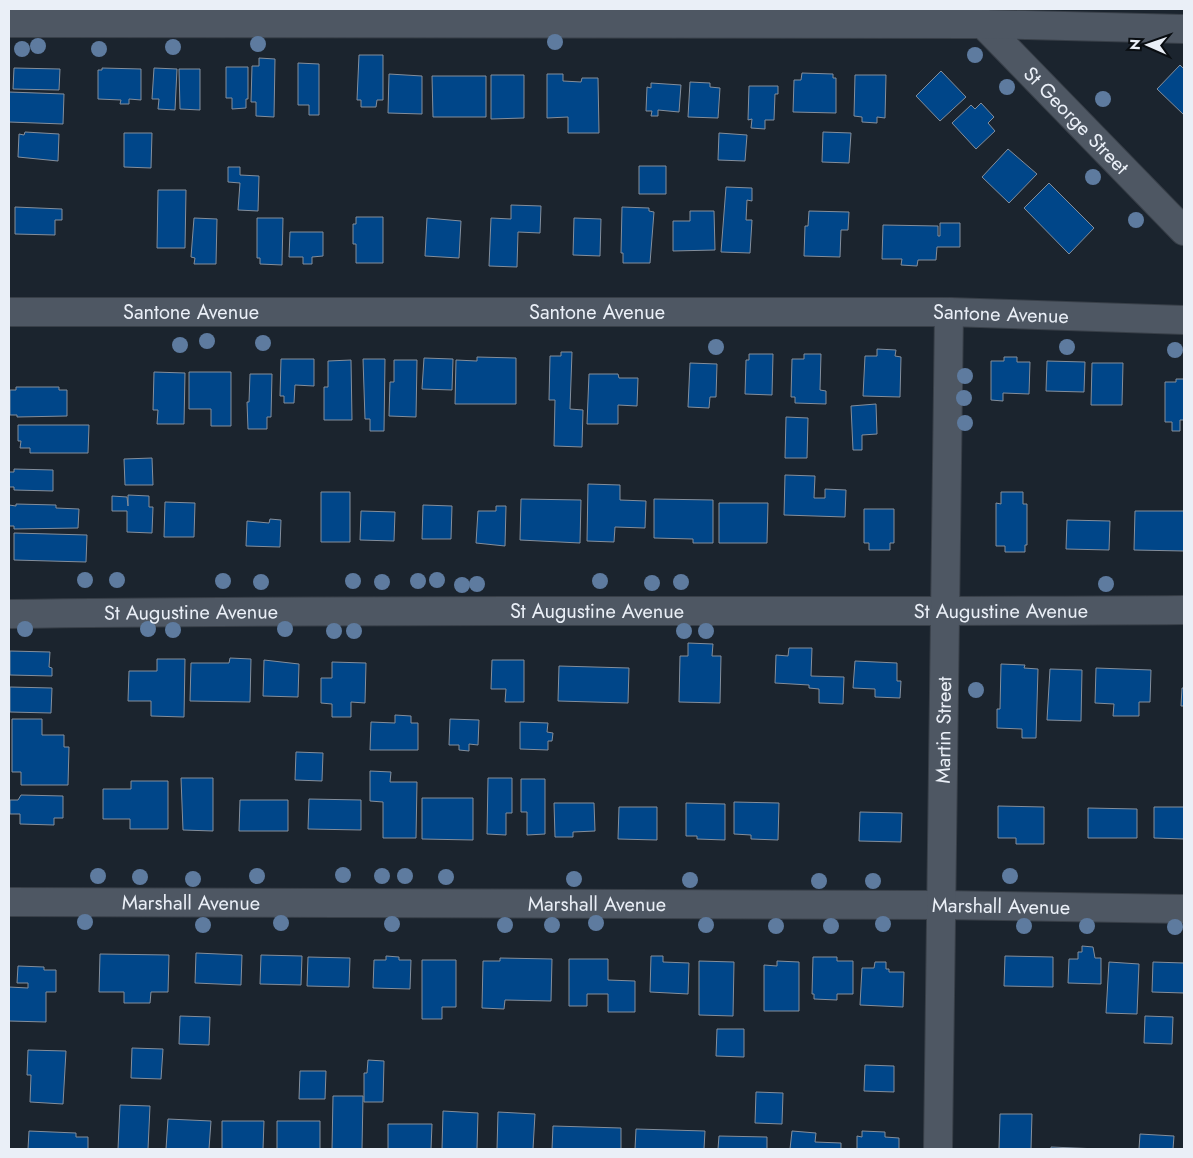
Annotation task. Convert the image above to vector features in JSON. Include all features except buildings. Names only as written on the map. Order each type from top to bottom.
[{"type":"street","points":[[9,23],[975,16],[1184,29]]},
{"type":"street","name":"St George Street","points":[[975,16],[1184,231]]},
{"type":"street","name":"Santone Avenue","points":[[9,312],[949,312],[1184,320]]},
{"type":"street","name":"Martin Street","points":[[938,1149],[949,312]]},
{"type":"street","name":"St Augustine Avenue","points":[[9,614],[293,610],[945,612],[1184,610]]},
{"type":"street","name":"Marshall Avenue","points":[[9,902],[941,905],[1184,909]]}]
